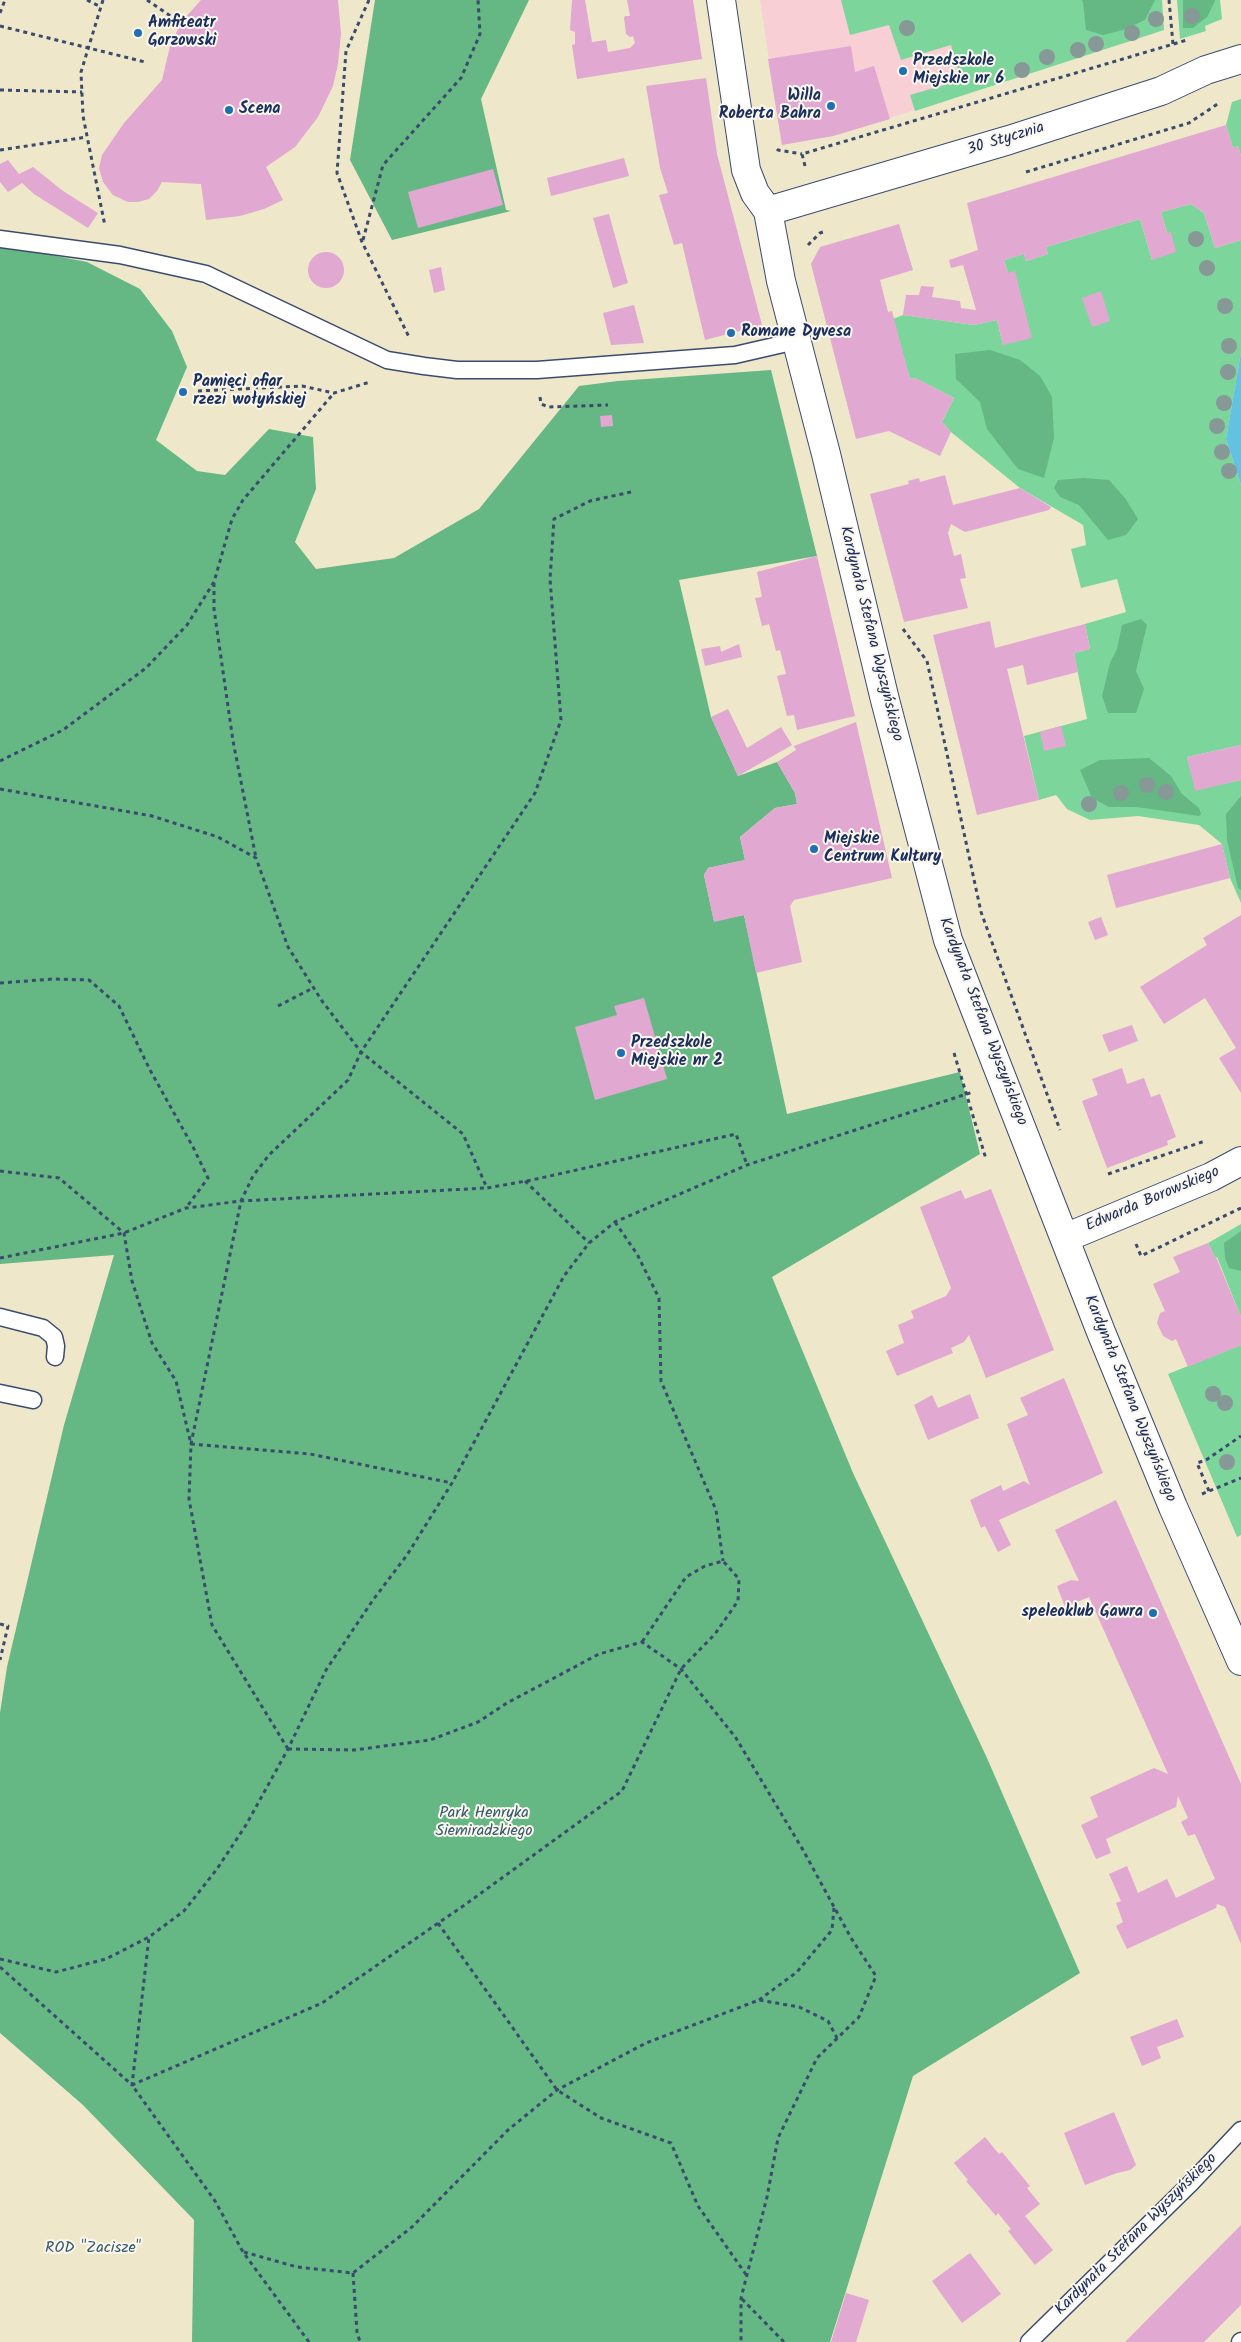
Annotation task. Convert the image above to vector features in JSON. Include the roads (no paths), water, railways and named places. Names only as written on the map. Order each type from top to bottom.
[{"type":"main road","points":[[721,0],[746,170],[755,193],[768,211]]},
{"type":"main road","name":"30 Stycznia","points":[[768,211],[1009,140],[1152,94],[1230,62]]},
{"type":"main road","name":"Kardynała Stefana Wyszyńskiego","points":[[768,211],[781,281],[826,454],[885,700],[948,940],[1173,1508],[1241,1661]]},
{"type":"main road","name":"Edwarda Borowskiego","points":[[1065,1238],[1211,1177],[1241,1161]]},
{"type":"lane","points":[[0,239],[110,253],[206,274],[387,360],[424,366],[457,370],[537,370],[735,355],[796,341]]},
{"type":"lane","points":[[0,1317],[43,1328],[54,1337],[56,1346],[55,1357]]},
{"type":"lane","points":[[0,1393],[33,1400]]},
{"type":"lane","name":"Kardynała Stefana Wyszyńskiego","points":[[1031,2341],[1191,2183],[1241,2130]]},
{"type":"water","points":[[1241,352],[1241,485],[1226,439]]},
{"type":"place","name":"Amfiteatr Gorzowski","points":[[138,33]]},
{"type":"place","name":"Przedszkole Miejskie nr 6","points":[[903,71]]},
{"type":"place","name":"Willa Roberta Bahra","points":[[831,106]]},
{"type":"place","name":"Scena","points":[[229,110]]},
{"type":"place","name":"Romane Dyvesa","points":[[731,333]]},
{"type":"place","name":"Pamięci ofiar rzezi wołyńskiej","points":[[183,392]]},
{"type":"place","name":"Miejskie Centrum Kultury","points":[[814,849]]},
{"type":"place","name":"Przedszkole Miejskie nr 2","points":[[621,1053]]},
{"type":"place","name":"speleoklub Gawra","points":[[1153,1613]]},
{"type":"park label","name":"Park Henryka Siemiradzkiego","points":[[484,1823]]},
{"type":"park label","name":"ROD \"Zacisze\"","points":[[93,2249]]}]
